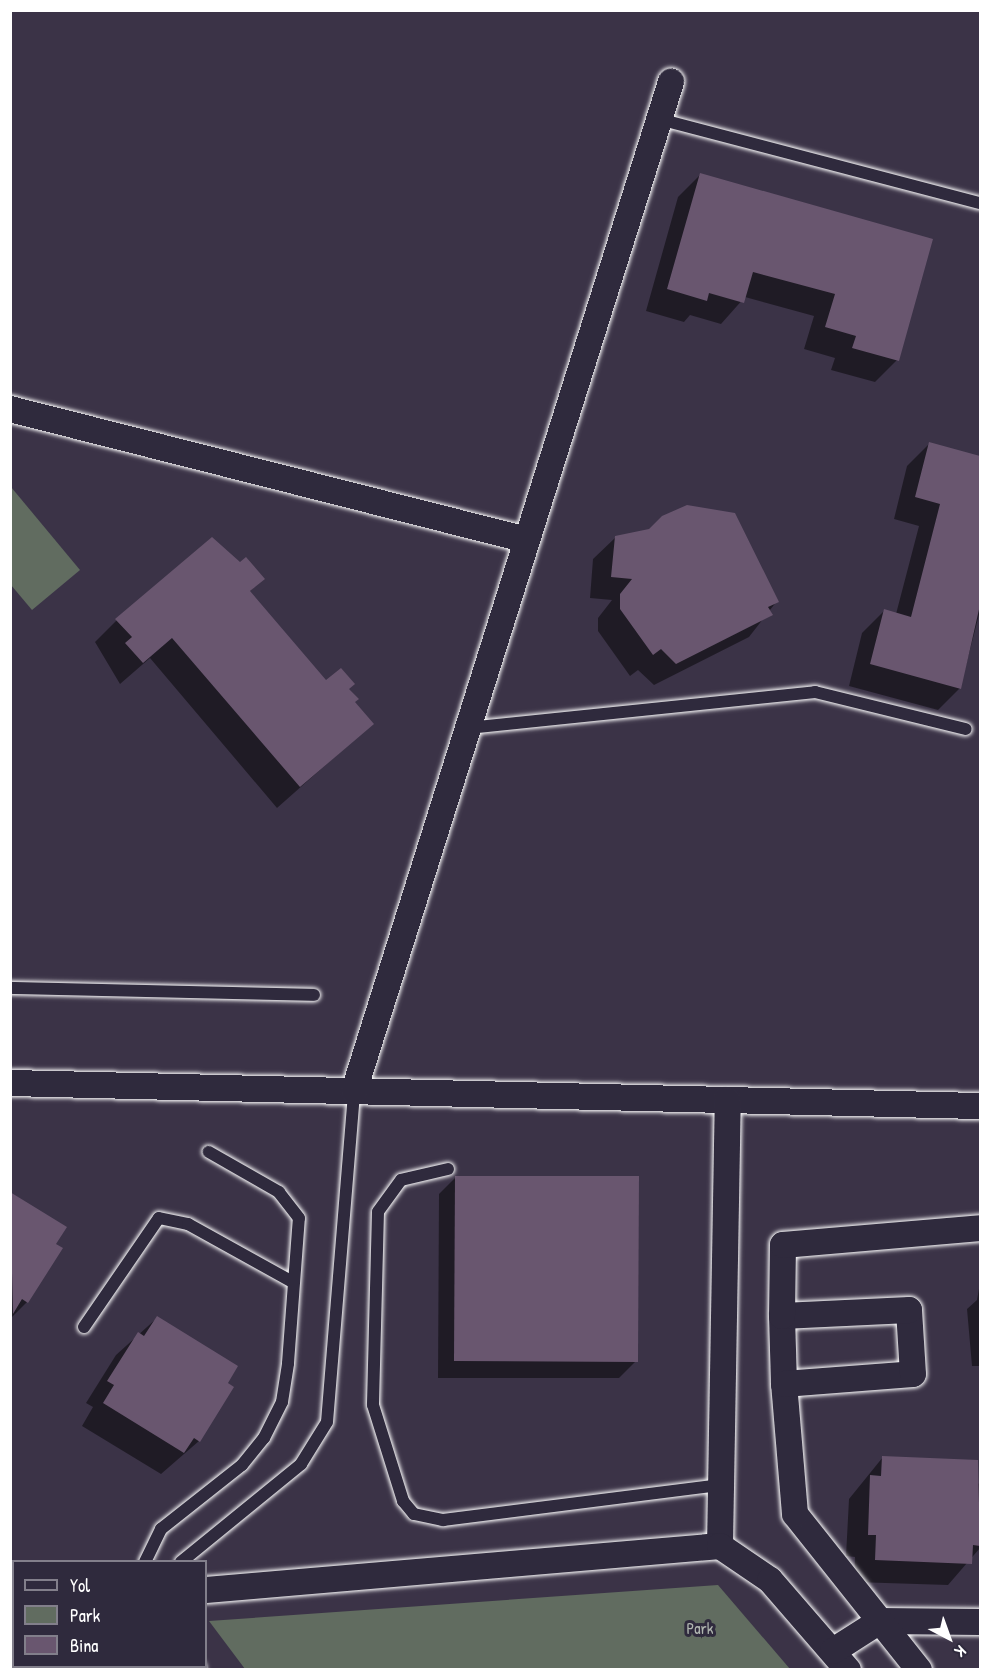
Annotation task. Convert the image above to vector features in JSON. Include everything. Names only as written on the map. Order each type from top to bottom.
[{"type":"street","points":[[354,1091],[671,82]]},
{"type":"street","points":[[10,409],[527,540]]},
{"type":"street","points":[[10,1083],[981,1106]]},
{"type":"street","points":[[720,1546],[719,1485],[728,1100]]},
{"type":"street","points":[[919,1670],[795,1514],[784,1384],[783,1245],[981,1228]]},
{"type":"street","points":[[782,1316],[909,1310],[913,1374],[784,1384]]},
{"type":"street","points":[[207,1590],[720,1546],[770,1580],[841,1660],[880,1622],[981,1622]]},
{"type":"lane","points":[[659,119],[981,203]]},
{"type":"lane","points":[[468,728],[815,692],[966,729]]},
{"type":"lane","points":[[10,988],[314,995]]},
{"type":"lane","points":[[183,1560],[301,1464],[327,1422],[354,1091]]},
{"type":"lane","points":[[145,1560],[162,1529],[242,1465],[264,1438],[284,1392],[291,1281],[299,1218],[279,1192],[209,1152]]},
{"type":"lane","points":[[448,1169],[401,1180],[378,1212],[373,1405],[402,1501],[423,1518],[444,1520],[719,1485]]},
{"type":"lane","points":[[84,1327],[159,1218],[188,1224],[291,1281]]},
{"type":"green space","points":[[11,487],[80,570],[32,610],[11,585]]},
{"type":"green space","name":"Park","points":[[718,1585],[790,1669],[245,1669],[209,1621]]},
{"type":"building","points":[[700,173],[933,239],[899,361],[852,348],[856,336],[825,327],[835,294],[753,272],[744,303],[709,293],[707,301],[667,289]]},
{"type":"building","points":[[929,442],[980,456],[980,605],[961,689],[870,664],[884,609],[911,617],[940,504],[915,497]]},
{"type":"building","points":[[687,505],[735,513],[779,602],[768,607],[773,615],[676,664],[661,649],[653,655],[620,609],[620,594],[632,579],[611,577],[615,536],[649,529],[662,516]]},
{"type":"building","points":[[212,537],[240,562],[246,557],[265,579],[250,591],[326,680],[341,668],[355,684],[349,689],[359,699],[355,702],[374,724],[300,787],[172,638],[143,663],[125,643],[132,637],[115,619]]},
{"type":"building","points":[[455,1176],[639,1176],[638,1362],[454,1361]]},
{"type":"building","points":[[10,1192],[67,1227],[56,1244],[63,1248],[28,1303],[22,1299],[13,1314]]},
{"type":"building","points":[[157,1316],[238,1366],[228,1383],[234,1387],[200,1442],[194,1438],[184,1453],[103,1403],[114,1385],[107,1381],[138,1332],[144,1336]]},
{"type":"building","points":[[882,1456],[978,1460],[980,1546],[973,1545],[972,1564],[875,1560],[876,1535],[868,1535],[870,1475],[881,1476]]},
{"type":"building","points":[[33,1668],[72,1668],[72,1670]]}]
